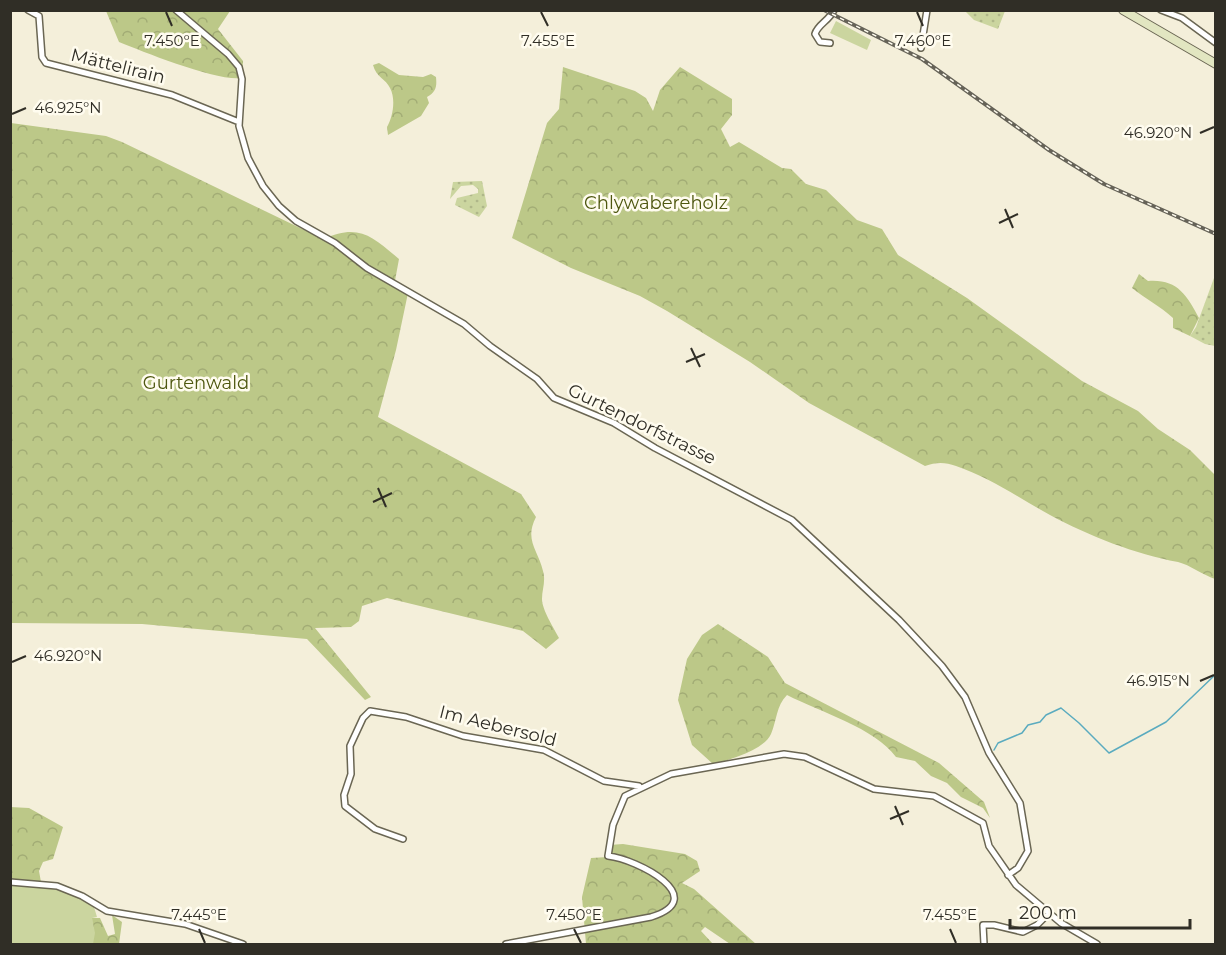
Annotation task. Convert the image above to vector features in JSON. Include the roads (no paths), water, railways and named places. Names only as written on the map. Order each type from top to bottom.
[{"type":"main road","points":[[1123,10],[1215,64]]},
{"type":"street","name":"Mättelirain","points":[[28,10],[39,16],[42,57],[46,63],[172,95],[239,122]]},
{"type":"street","name":"Gurtendorfstrasse","points":[[176,10],[228,54],[239,67],[242,79],[239,122],[248,158],[263,186],[279,206],[296,221],[335,243],[367,268],[445,311],[537,379],[554,398],[614,423],[655,448],[792,520],[899,620],[942,666],[965,697],[989,753],[1020,803],[1028,851],[1018,868],[1008,875]]},
{"type":"street","points":[[830,43],[820,42],[815,34],[834,10]]},
{"type":"street","points":[[921,48],[927,10]]},
{"type":"street","points":[[1161,10],[1182,18],[1215,43]]},
{"type":"street","name":"Im Aebersold","points":[[404,840],[375,828],[345,806],[344,795],[351,774],[350,746],[363,718],[370,711],[406,717],[463,736],[544,750],[604,781],[640,786]]},
{"type":"street","points":[[506,945],[662,913],[670,906],[672,893],[663,878],[650,869],[608,856],[610,835],[625,796],[640,786],[682,771],[773,754],[799,756],[874,789],[934,796],[979,819],[985,826],[989,846],[1008,875],[1025,895],[1097,945]]},
{"type":"street","points":[[10,882],[57,886],[82,896],[107,911],[185,924],[243,945]]},
{"type":"street","points":[[984,945],[983,925],[994,925],[1023,932],[1038,925],[1048,913]]},
{"type":"waterway","points":[[994,750],[998,743],[1022,733],[1028,725],[1040,722],[1046,715],[1061,708],[1109,753],[1166,722],[1216,674]]},
{"type":"railway","points":[[824,10],[922,59],[1049,150],[1104,184],[1216,234]]},
{"type":"park label","name":"Chlywabereholz","points":[[656,203]]},
{"type":"park label","name":"Gurtenwald","points":[[196,383]]}]
